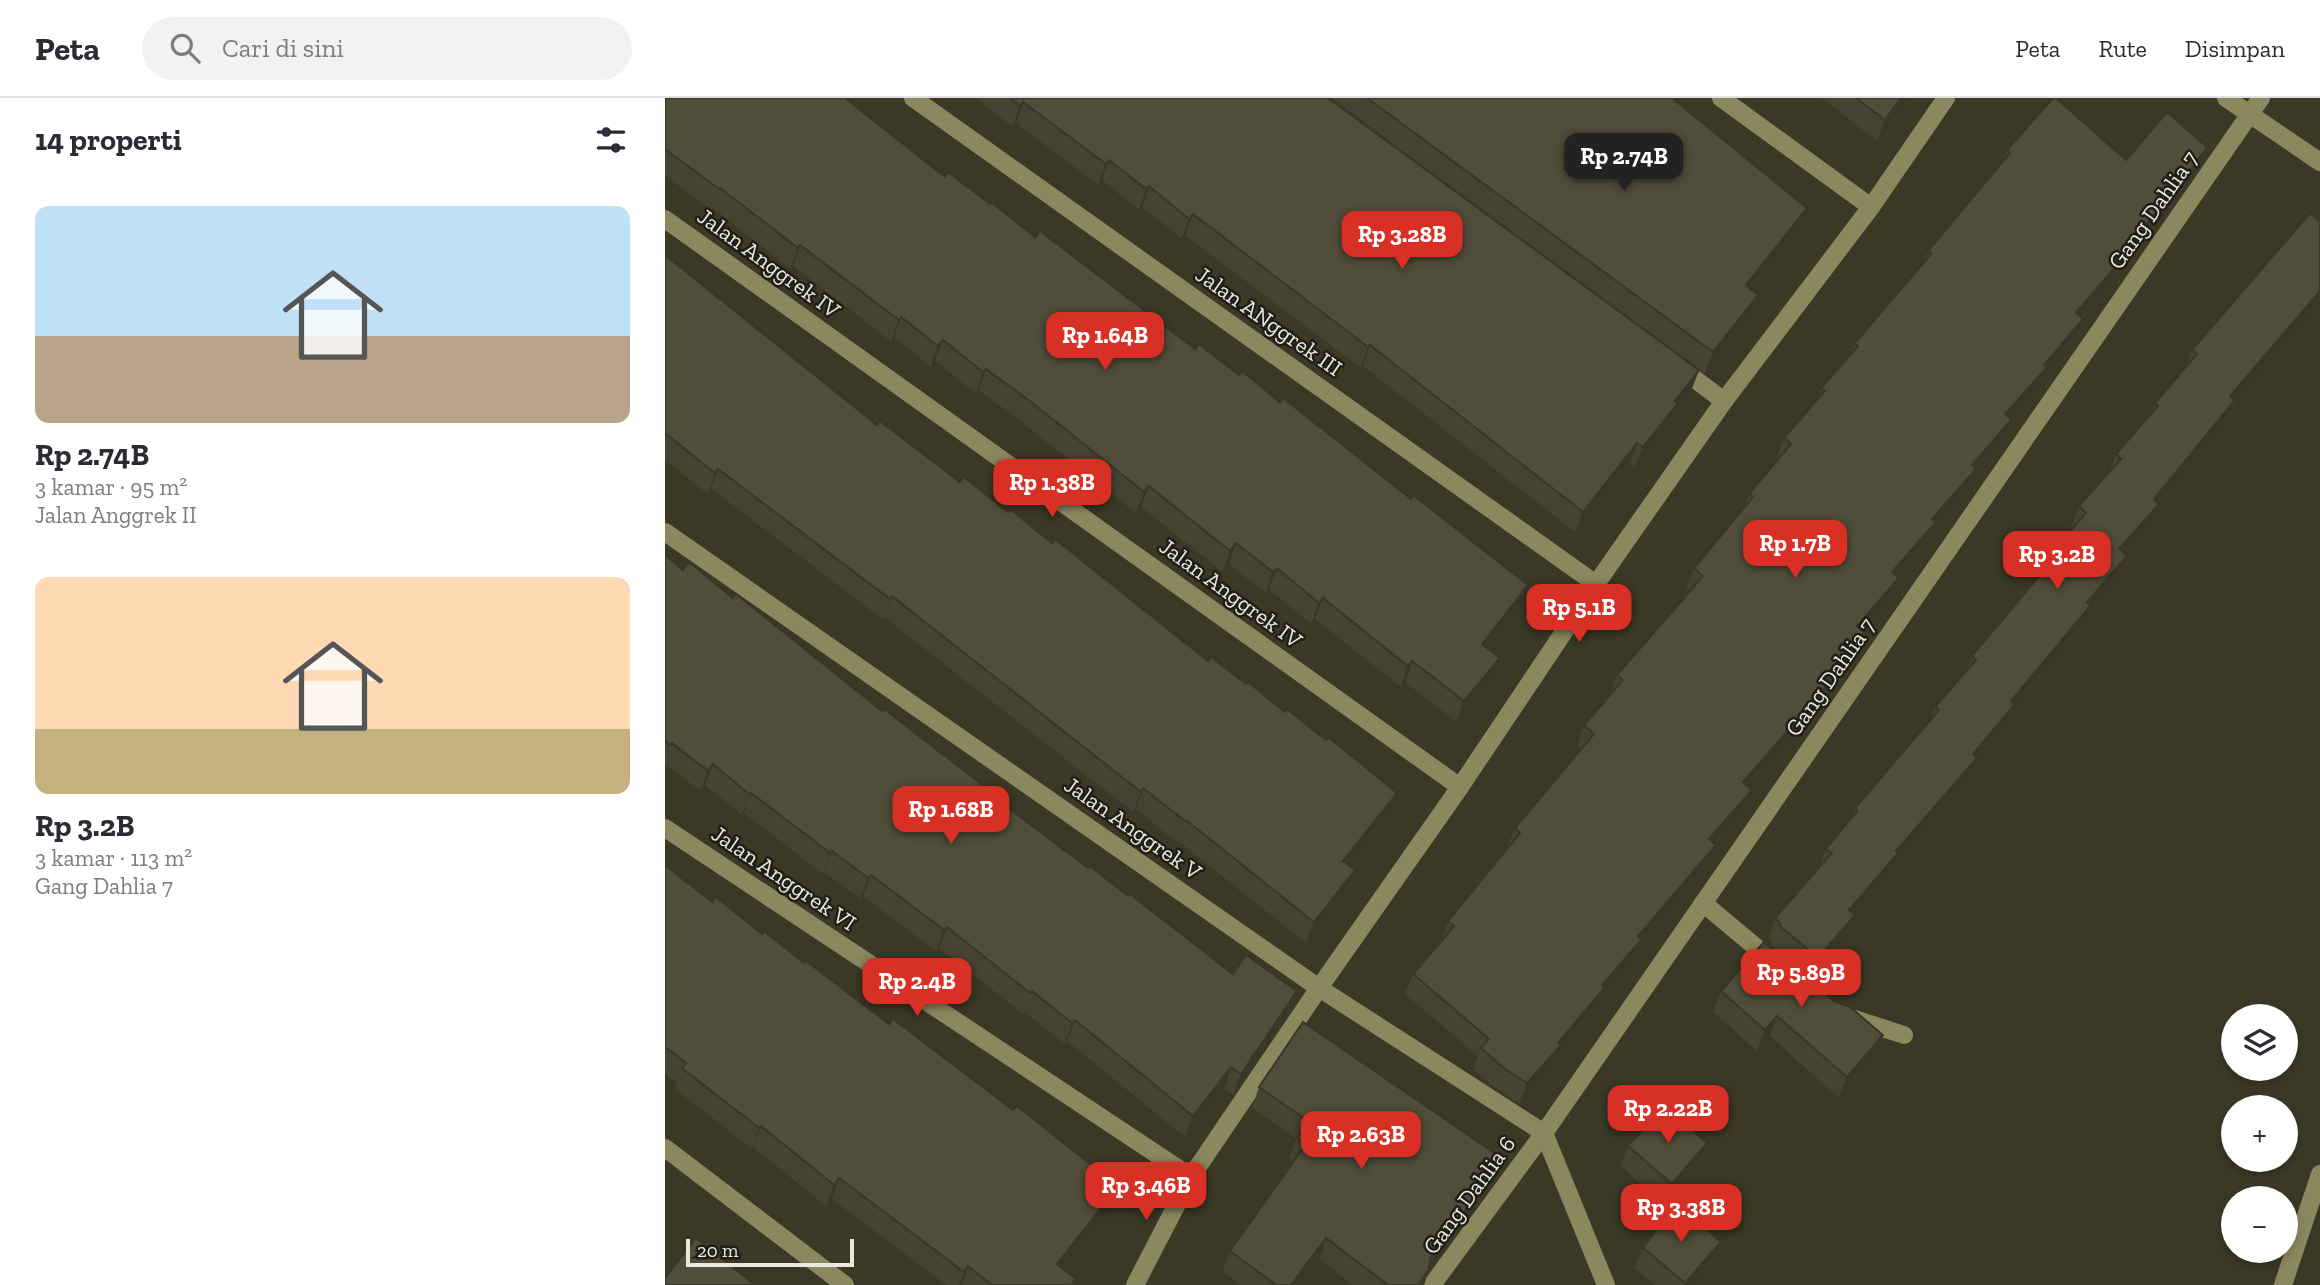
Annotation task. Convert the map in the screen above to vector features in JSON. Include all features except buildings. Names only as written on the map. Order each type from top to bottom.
[{"type":"street","name":"Jalan ANggrek III","points":[[913,98],[1596,584]]},
{"type":"street","points":[[1721,98],[1871,207]]},
{"type":"street","points":[[1135,1285],[1191,1177],[1319,988],[1724,401],[1871,207],[1946,98]]},
{"type":"street","points":[[2226,98],[2320,162]]},
{"type":"street","name":"Gang Dahlia 7","points":[[1544,1133],[2261,98]]},
{"type":"street","name":"Jalan Anggrek IV","points":[[665,219],[1460,787]]},
{"type":"street","points":[[1657,352],[1724,401]]},
{"type":"street","name":"Jalan Anggrek V","points":[[665,532],[1319,988],[1544,1133]]},
{"type":"street","name":"Jalan Anggrek VI","points":[[665,828],[1191,1177]]},
{"type":"street","points":[[1703,903],[1794,979]]},
{"type":"street","points":[[1834,1013],[1904,1035]]},
{"type":"street","points":[[1544,1133],[1606,1285]]},
{"type":"street","name":"Gang Dahlia 6","points":[[1433,1285],[1544,1133]]},
{"type":"street","points":[[665,1148],[845,1285]]},
{"type":"street","points":[[2283,1285],[2320,1174]]}]
